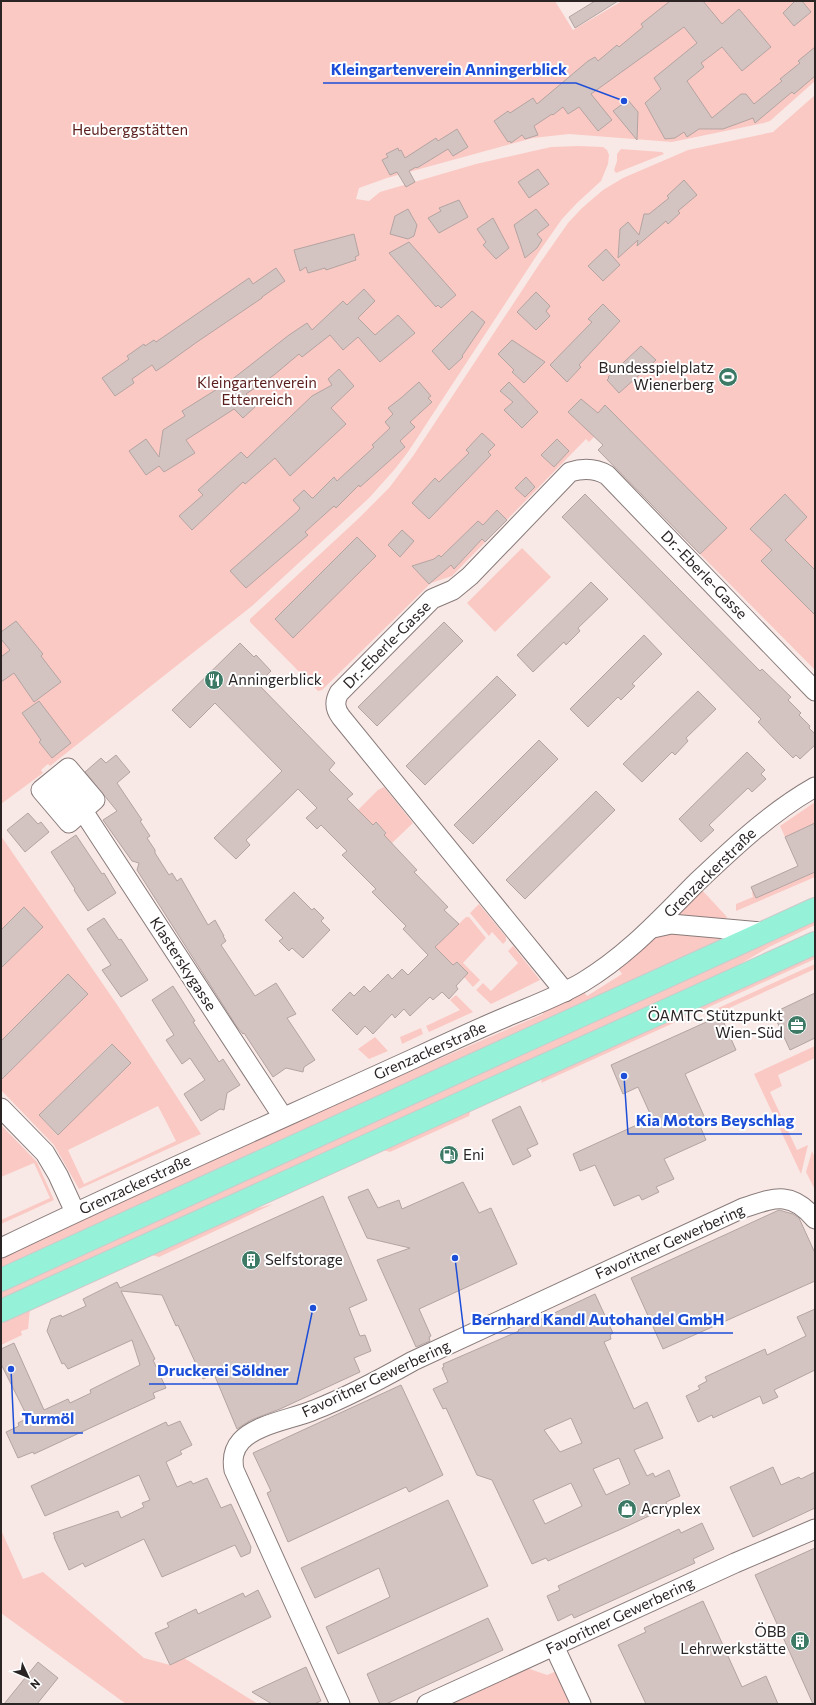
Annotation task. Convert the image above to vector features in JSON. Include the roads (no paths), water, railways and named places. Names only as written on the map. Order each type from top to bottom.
[{"type":"main road","name":"Grenzackerstraße","points":[[1,1280],[667,977],[761,932],[815,909]]},
{"type":"main road","points":[[1,1311],[815,943]]},
{"type":"street","name":"Dr.-Eberle-Gasse","points":[[565,992],[341,717],[335,704],[339,693],[432,599],[453,590],[470,576],[570,472],[580,469],[600,471],[607,476],[815,691]]},
{"type":"street","name":"Klasterskygasse","points":[[60,784],[83,811],[283,1117]]},
{"type":"street","name":"Grenzackerstraße","points":[[1,1248],[75,1212],[283,1117],[486,1025],[565,992],[604,968],[653,928],[697,882],[761,824],[777,811],[815,787]]},
{"type":"street","points":[[653,928],[671,924],[761,932]]},
{"type":"street","points":[[1,1108],[45,1153],[75,1212]]},
{"type":"street","name":"Favoritner Gewerbering","points":[[340,1704],[234,1470],[232,1460],[240,1441],[247,1435],[265,1427],[314,1410],[381,1380],[413,1361],[743,1208],[770,1199],[785,1199],[802,1206],[815,1218]]},
{"type":"street","name":"Favoritner Gewerbering","points":[[427,1704],[735,1563],[815,1529]]},
{"type":"street","points":[[554,1646],[581,1704]]},
{"type":"place","name":"Kleingartenverein Anningerblick","points":[[624,101]]},
{"type":"place","name":"Bundesspielplatz Wienerberg","points":[[728,377]]},
{"type":"place","name":"Anningerblick","points":[[214,680]]},
{"type":"place","name":"ÖAMTC Stützpunkt Wien-Süd","points":[[797,1025]]},
{"type":"place","name":"Kia Motors Beyschlag","points":[[624,1076]]},
{"type":"place","name":"Eni","points":[[449,1155]]},
{"type":"place","name":"Bernhard Kandl Autohandel GmbH","points":[[455,1258]]},
{"type":"place","name":"Selfstorage","points":[[251,1260]]},
{"type":"place","name":"Druckerei Söldner","points":[[313,1308]]},
{"type":"place","name":"Turmöl","points":[[11,1369]]},
{"type":"place","name":"Acryplex","points":[[627,1509]]},
{"type":"place","name":"ÖBB Lehrwerkstätte","points":[[800,1641]]},
{"type":"park label","name":"Heuberggstätten","points":[[130,130]]},
{"type":"park label","name":"Kleingartenverein Ettenreich","points":[[257,392]]}]
